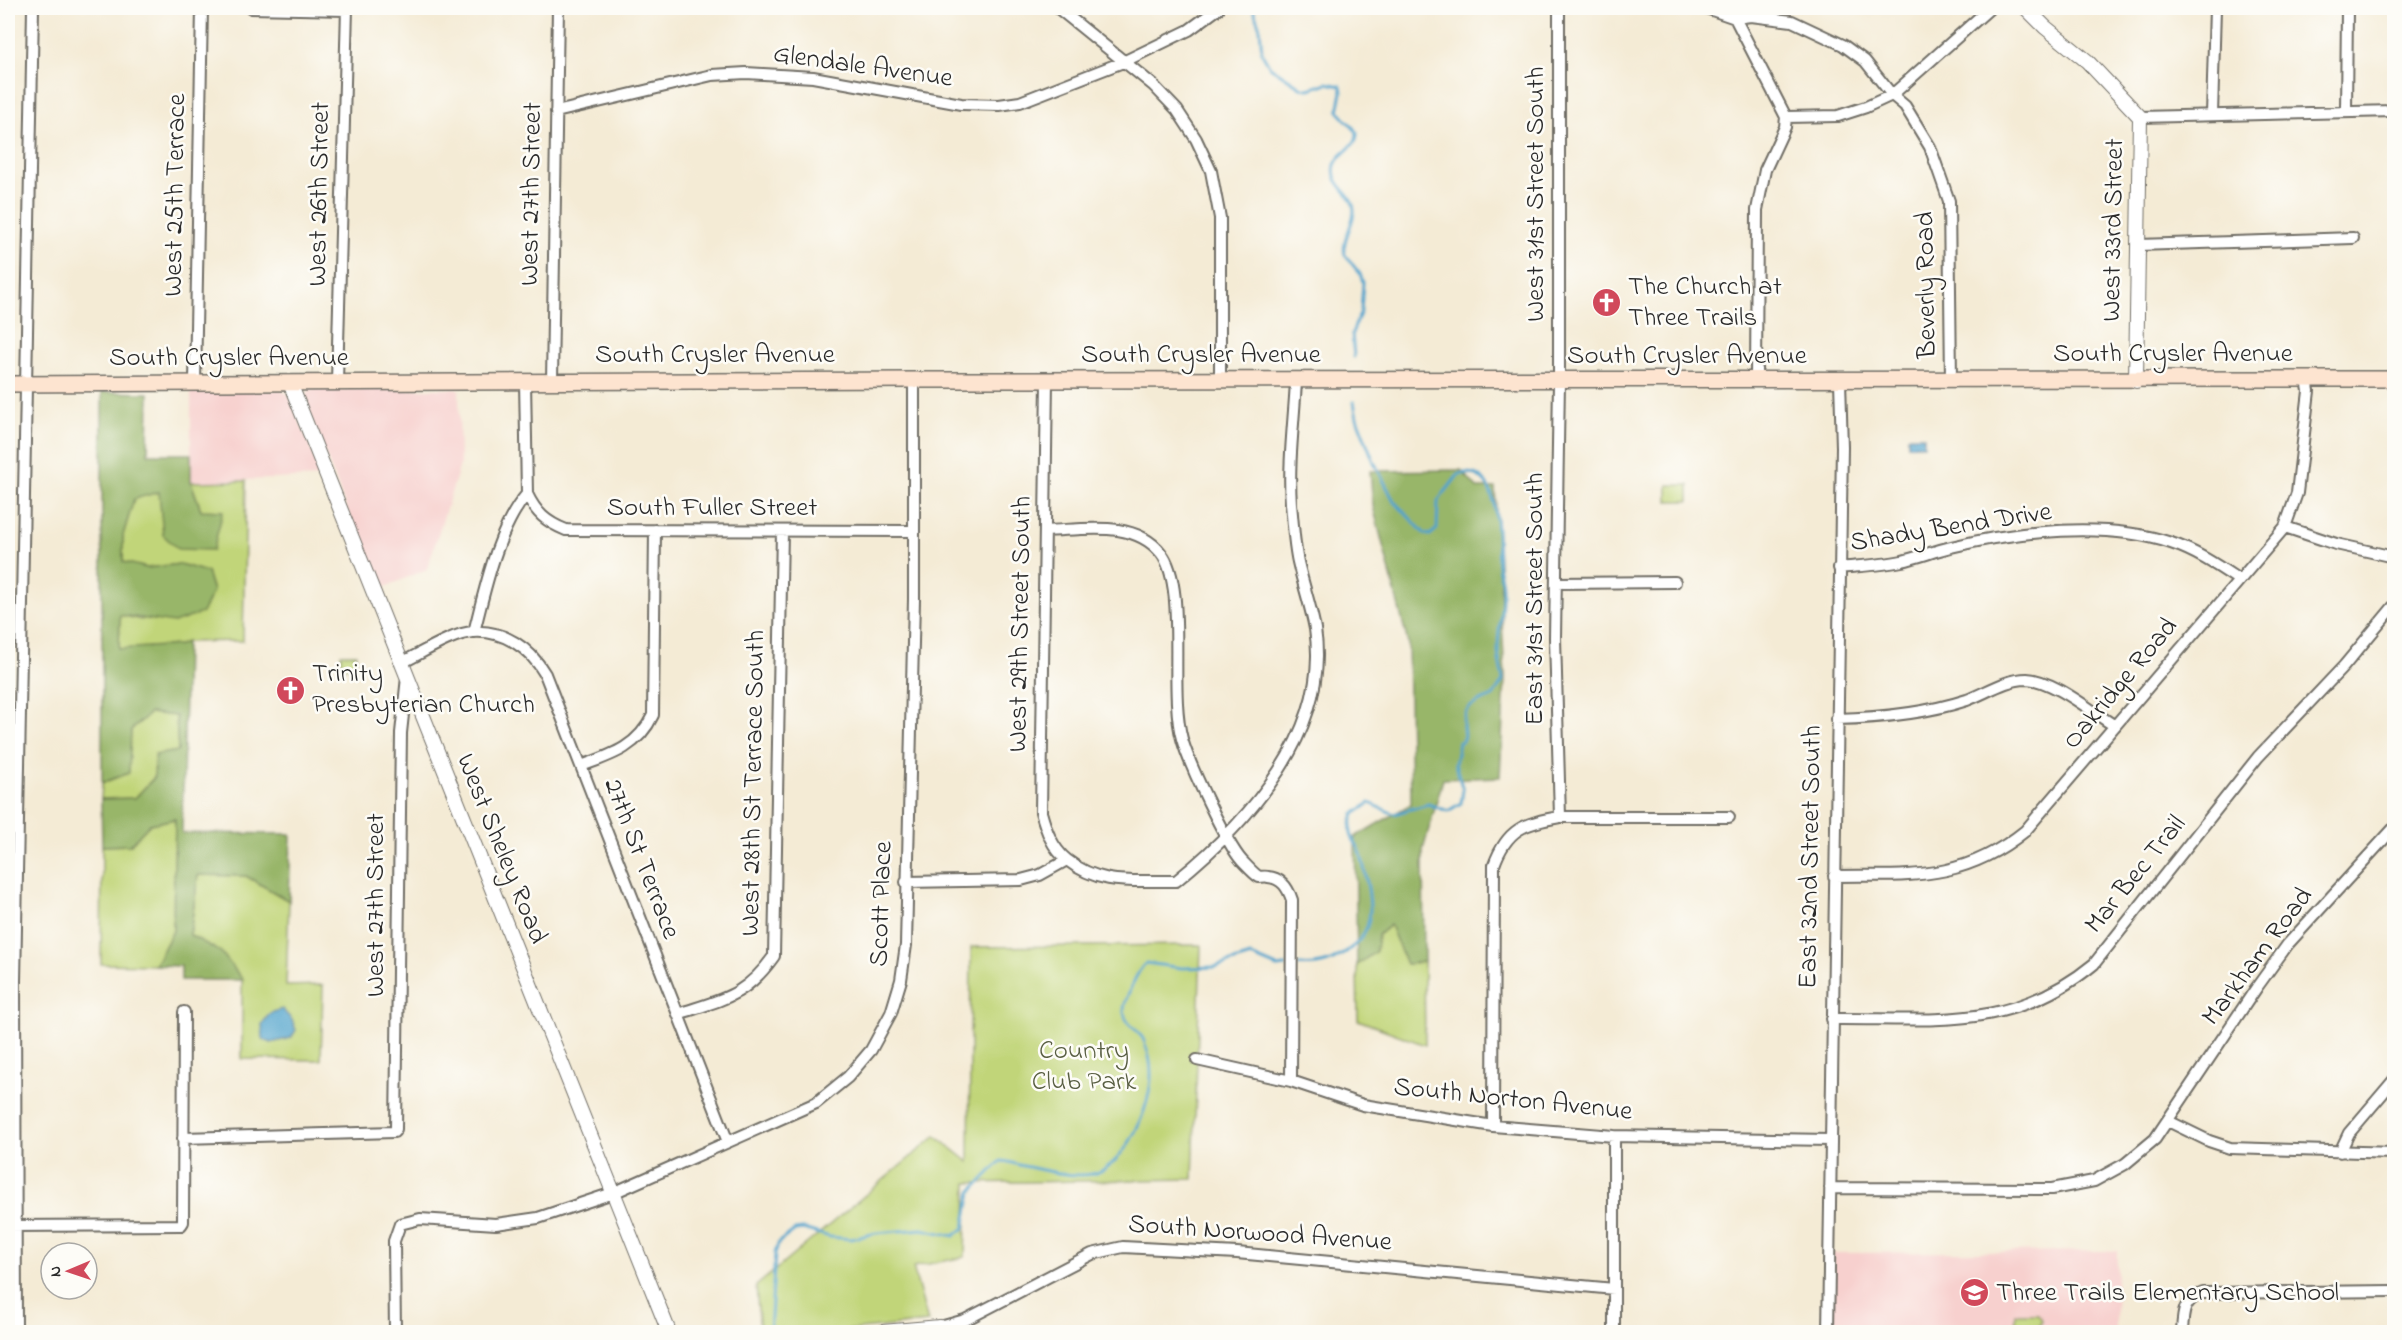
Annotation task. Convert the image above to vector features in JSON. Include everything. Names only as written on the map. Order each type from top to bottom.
[{"type":"main road","name":"South Crysler Avenue","points":[[8,384],[914,380],[2136,381],[2394,379]]},
{"type":"street","points":[[16,1332],[11,981],[27,384],[33,8]]},
{"type":"street","name":"West 25th Terrace","points":[[195,383],[202,8]]},
{"type":"street","points":[[251,8],[347,9]]},
{"type":"street","name":"West 27th Street","points":[[552,381],[558,8]]},
{"type":"street","points":[[1058,8],[1153,85],[1177,110],[1200,146],[1211,171],[1220,218],[1220,380]]},
{"type":"street","name":"Glendale Avenue","points":[[556,112],[712,75],[746,73],[813,77],[961,104],[999,105],[1040,96],[1123,62],[1189,30],[1219,8]]},
{"type":"street","name":"West 31st Street South","points":[[1559,8],[1559,381]]},
{"type":"street","name":"Beverly Road","points":[[1706,8],[1735,18],[1769,17],[1792,21],[1844,45],[1864,61],[1892,95],[1905,106],[1930,147],[1949,201],[1951,381]]},
{"type":"street","points":[[1786,117],[1838,116],[1892,95],[1990,8]]},
{"type":"street","points":[[2026,8],[2045,27],[2087,61],[2140,117],[2394,111]]},
{"type":"street","points":[[2212,115],[2215,8]]},
{"type":"street","points":[[2346,112],[2347,8]]},
{"type":"street","name":"West 26th Street","points":[[337,382],[347,9]]},
{"type":"street","points":[[1735,18],[1786,117],[1785,127],[1765,170],[1757,210],[1756,381]]},
{"type":"street","name":"West 33rd Street","points":[[2136,381],[2140,117]]},
{"type":"street","points":[[2138,245],[2353,238]]},
{"type":"street","name":"Oakridge Road","points":[[1834,876],[1933,874],[1961,868],[1988,857],[2025,831],[2285,527],[2297,493],[2309,390],[2307,379]]},
{"type":"street","name":"Scott Place","points":[[395,1332],[394,1241],[400,1224],[420,1219],[496,1224],[519,1223],[613,1193],[816,1103],[848,1077],[871,1050],[891,1013],[901,980],[906,945],[914,531],[914,380]]},
{"type":"street","name":"West 29th Street South","points":[[1047,380],[1041,812],[1046,829],[1059,854],[1066,860]]},
{"type":"street","points":[[401,663],[474,632],[484,594],[513,510],[527,494],[525,381]]},
{"type":"street","points":[[906,882],[1021,880],[1040,875],[1066,860],[1086,874],[1104,879],[1176,881],[1200,862],[1256,803],[1281,768],[1303,724],[1315,685],[1315,629],[1297,559],[1291,502],[1296,381]]},
{"type":"street","name":"East 31st Street South","points":[[1559,381],[1556,582],[1560,818]]},
{"type":"street","name":"East 32nd Street South","points":[[1828,1332],[1840,381]]},
{"type":"street","name":"West Sheley Road","points":[[290,382],[669,1332]]},
{"type":"street","name":"South Fuller Street","points":[[527,494],[535,510],[549,523],[566,530],[914,531]]},
{"type":"street","points":[[2285,527],[2336,544],[2394,557]]},
{"type":"street","points":[[581,766],[632,744],[646,729],[653,715],[655,530]]},
{"type":"street","name":"West 28th St Terrace South","points":[[678,1014],[736,994],[758,978],[774,956],[782,531]]},
{"type":"street","points":[[1045,531],[1126,531],[1150,542],[1167,562],[1174,585],[1175,692],[1180,731],[1225,834],[1241,860],[1259,877],[1279,880],[1288,889],[1292,900],[1291,1081]]},
{"type":"street","name":"Shady Bend Drive","points":[[1839,568],[1901,561],[1951,547],[2014,535],[2102,531],[2138,534],[2172,544],[2205,558],[2239,580]]},
{"type":"street","points":[[1556,582],[1676,582]]},
{"type":"street","name":"Mar Bec Trail","points":[[1832,1019],[1993,1015],[2039,1000],[2075,980],[2094,964],[2258,757],[2344,666],[2394,606]]},
{"type":"street","name":"27th St Terrace","points":[[474,632],[512,640],[536,658],[545,674],[728,1142]]},
{"type":"street","name":"West 27th Street","points":[[183,1138],[394,1132],[398,1096],[401,733],[407,677]]},
{"type":"street","points":[[1836,719],[1878,718],[1920,712],[1966,700],[2010,681],[2028,679],[2049,685],[2115,726]]},
{"type":"street","points":[[8,693],[20,693]]},
{"type":"street","points":[[1493,1126],[1494,865],[1502,846],[1516,830],[1534,821],[1560,818],[1729,817]]},
{"type":"street","name":"Markham Road","points":[[2168,1121],[2288,944],[2394,828]]},
{"type":"street","points":[[13,1226],[181,1225],[183,1222],[184,1012]]},
{"type":"street","name":"South Norton Avenue","points":[[1197,1060],[1291,1081],[1364,1105],[1493,1126],[1614,1136],[1830,1140]]},
{"type":"street","points":[[2340,1152],[2349,1133],[2394,1080]]},
{"type":"street","points":[[1830,1188],[2073,1187],[2094,1181],[2125,1164],[2155,1139],[2168,1121],[2209,1142],[2230,1148],[2394,1153]]},
{"type":"street","points":[[1614,1136],[1614,1332]]},
{"type":"street","name":"South Norwood Avenue","points":[[883,1332],[941,1330],[965,1320],[1092,1254],[1123,1247],[1271,1256],[1614,1289]]},
{"type":"street","points":[[2182,1332],[2183,1309],[2192,1297],[2203,1293],[2394,1291]]},
{"type":"shaded area","points":[[310,389],[459,389],[460,465],[427,569],[378,590],[307,407],[306,395]]},
{"type":"shaded area","points":[[280,390],[289,395],[322,477],[191,482],[191,391]]},
{"type":"shaded area","name":"Three Trails Elementary School","points":[[2117,1251],[2116,1332],[1832,1332],[1833,1253]]},
{"type":"green space","points":[[102,392],[149,393],[148,454],[191,454],[191,482],[201,510],[223,511],[213,550],[178,549],[163,535],[159,492],[134,499],[123,535],[123,562],[147,568],[180,564],[207,572],[213,591],[202,613],[174,623],[120,615],[119,649],[180,645],[186,642],[182,833],[291,834],[289,901],[246,876],[198,875],[190,935],[221,952],[243,980],[181,980],[181,966],[155,965],[173,931],[175,819],[150,824],[130,845],[102,846],[101,799],[135,798],[154,778],[155,755],[178,751],[176,716],[150,713],[131,730],[129,773],[102,783]]},
{"type":"green space","points":[[1461,470],[1477,488],[1495,488],[1505,678],[1500,777],[1443,779],[1423,850],[1424,962],[1406,964],[1390,925],[1378,935],[1376,951],[1357,965],[1355,837],[1411,804],[1408,643],[1373,506],[1370,471]]},
{"type":"green space","points":[[246,481],[243,641],[186,642],[180,645],[119,650],[120,615],[141,620],[213,591],[207,572],[180,564],[147,568],[123,562],[123,535],[134,499],[159,491],[201,510],[191,482]]},
{"type":"green space","points":[[1668,485],[1689,485],[1689,501],[1668,501]]},
{"type":"green space","points":[[341,654],[356,654],[356,666],[341,667]]},
{"type":"green space","points":[[150,713],[176,716],[178,751],[135,798],[101,799],[102,783],[128,773],[131,730]]},
{"type":"green space","points":[[175,819],[173,931],[155,965],[101,964],[102,846],[130,845],[150,824]]},
{"type":"green space","points":[[198,875],[246,876],[289,901],[286,986],[323,985],[321,1060],[242,1059],[242,980],[190,935]]},
{"type":"green space","points":[[1390,925],[1406,964],[1424,962],[1425,1045],[1358,1020],[1357,965],[1376,951],[1378,935]]},
{"type":"green space","name":"Country Club Park","points":[[1201,945],[1193,1179],[967,1183],[965,1257],[913,1267],[928,1322],[832,1332],[760,1332],[756,1286],[936,1136],[969,1162],[971,947]]},
{"type":"green space","points":[[2015,1314],[2038,1314],[2042,1320],[2036,1332],[2015,1332]]},
{"type":"water","points":[[1908,436],[1924,436],[1924,445],[1908,445]]},
{"type":"water","points":[[282,1009],[292,1020],[296,1030],[291,1038],[271,1043],[263,1039],[262,1024],[270,1013]]},
{"type":"waterway","points":[[1253,8],[1260,28],[1262,53],[1270,67],[1302,88],[1309,89],[1327,83],[1341,86],[1338,111],[1357,132],[1355,142],[1337,160],[1334,172],[1353,203],[1354,210],[1345,244],[1345,255],[1360,274],[1363,282],[1361,311],[1352,333],[1354,357]]},
{"type":"waterway","points":[[1299,965],[1321,964],[1339,957],[1360,939],[1366,929],[1369,918],[1369,894],[1360,852],[1351,835],[1354,814],[1370,803],[1394,814],[1428,804],[1448,811],[1461,803],[1463,790],[1455,764],[1459,742],[1464,739],[1465,713],[1476,703],[1493,696],[1503,681],[1498,649],[1502,586],[1498,566],[1497,523],[1491,492],[1484,481],[1474,474],[1459,474],[1438,501],[1437,529],[1430,535],[1425,534],[1394,501],[1374,462],[1357,418],[1354,402]]},
{"type":"waterway","points":[[770,1332],[775,1253],[779,1242],[795,1230],[803,1229],[830,1237],[851,1239],[876,1233],[922,1229],[954,1236],[964,1228],[971,1192],[1001,1161],[1083,1175],[1104,1169],[1116,1160],[1135,1133],[1142,1117],[1150,1086],[1151,1073],[1145,1045],[1142,1037],[1127,1021],[1124,1012],[1132,986],[1146,963],[1182,968],[1215,967],[1251,956],[1277,967],[1286,966]]},
{"type":"place","name":"The Church at Three Trails","points":[[1607,303]]},
{"type":"place","name":"Trinity Presbyterian Church","points":[[291,690]]},
{"type":"place","name":"Three Trails Elementary School","points":[[1975,1293]]}]
